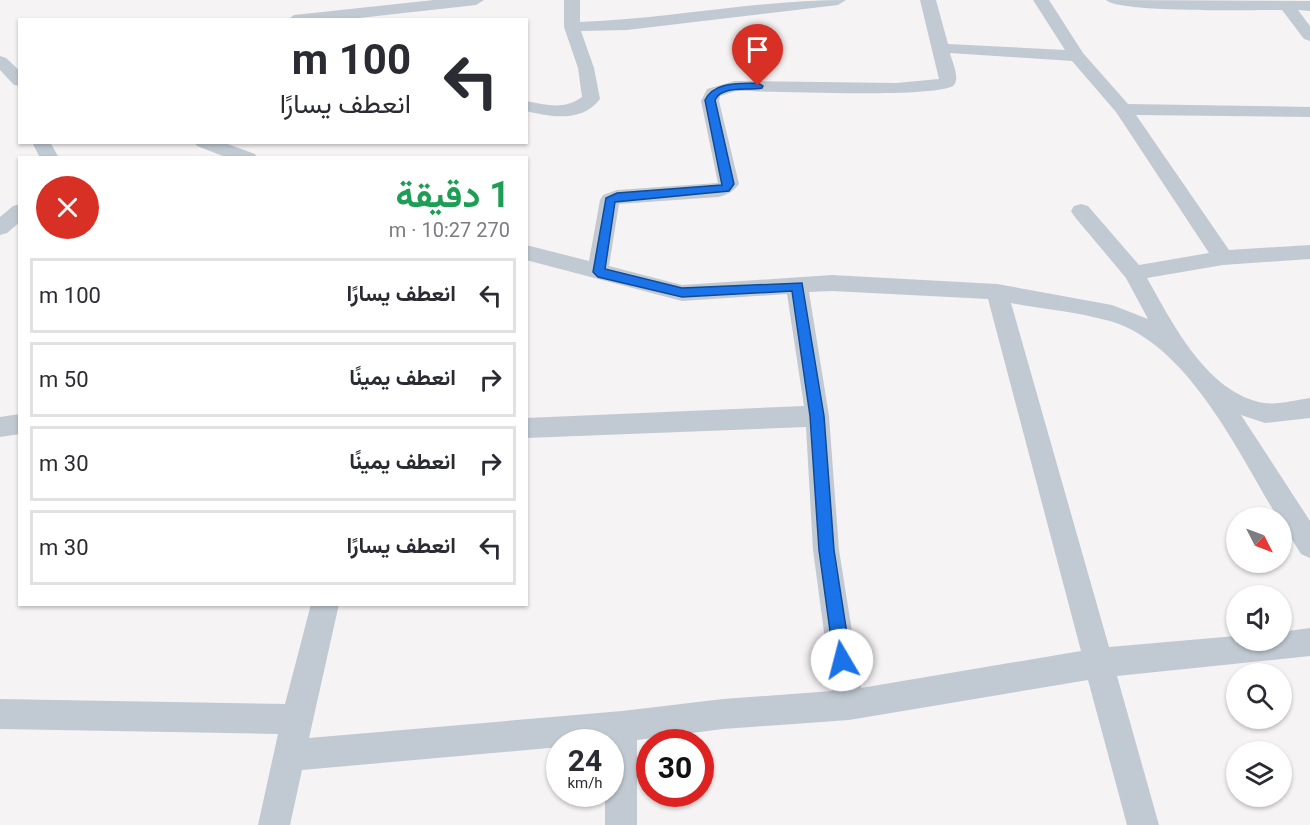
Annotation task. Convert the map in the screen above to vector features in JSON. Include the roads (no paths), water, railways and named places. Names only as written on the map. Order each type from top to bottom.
[{"type":"street","points":[[329,18],[435,12],[476,0]]},
{"type":"street","points":[[528,106],[555,113],[577,111],[591,99],[585,68],[572,27],[572,0]]},
{"type":"street","points":[[572,27],[627,25],[838,0]]},
{"type":"street","points":[[598,272],[610,200],[617,197],[718,190],[729,184],[710,100],[713,93],[735,86],[896,88],[940,85],[947,82],[948,76],[928,0]]},
{"type":"street","points":[[1041,0],[1077,56],[1123,110],[1223,258]]},
{"type":"street","points":[[1114,0],[1149,4],[1285,3],[1310,6]]},
{"type":"street","points":[[1285,3],[1310,36]]},
{"type":"street","points":[[940,48],[1077,56]]},
{"type":"street","points":[[0,61],[18,83]]},
{"type":"street","points":[[1123,110],[1310,112]]},
{"type":"street","points":[[209,144],[242,156]]},
{"type":"street","points":[[1081,211],[1134,273],[1173,345],[1213,390],[1310,545]]},
{"type":"street","points":[[0,228],[18,213]]},
{"type":"street","points":[[1134,273],[1223,258],[1310,252]]},
{"type":"street","points":[[528,253],[682,293],[832,283],[996,292],[1112,313],[1133,321],[1173,345]]},
{"type":"street","points":[[797,286],[817,416],[826,550],[849,705]]},
{"type":"street","points":[[996,292],[1143,825]]},
{"type":"street","points":[[1213,390],[1249,409],[1265,413],[1310,408]]},
{"type":"street","points":[[528,428],[817,416]]},
{"type":"street","points":[[0,427],[18,424]]},
{"type":"street","points":[[274,825],[291,755],[295,719],[324,606]]},
{"type":"street","points":[[291,755],[622,726],[723,714],[849,705],[1099,663],[1310,642]]},
{"type":"street","points":[[0,714],[295,719]]},
{"type":"street","points":[[621,825],[622,726]]}]
